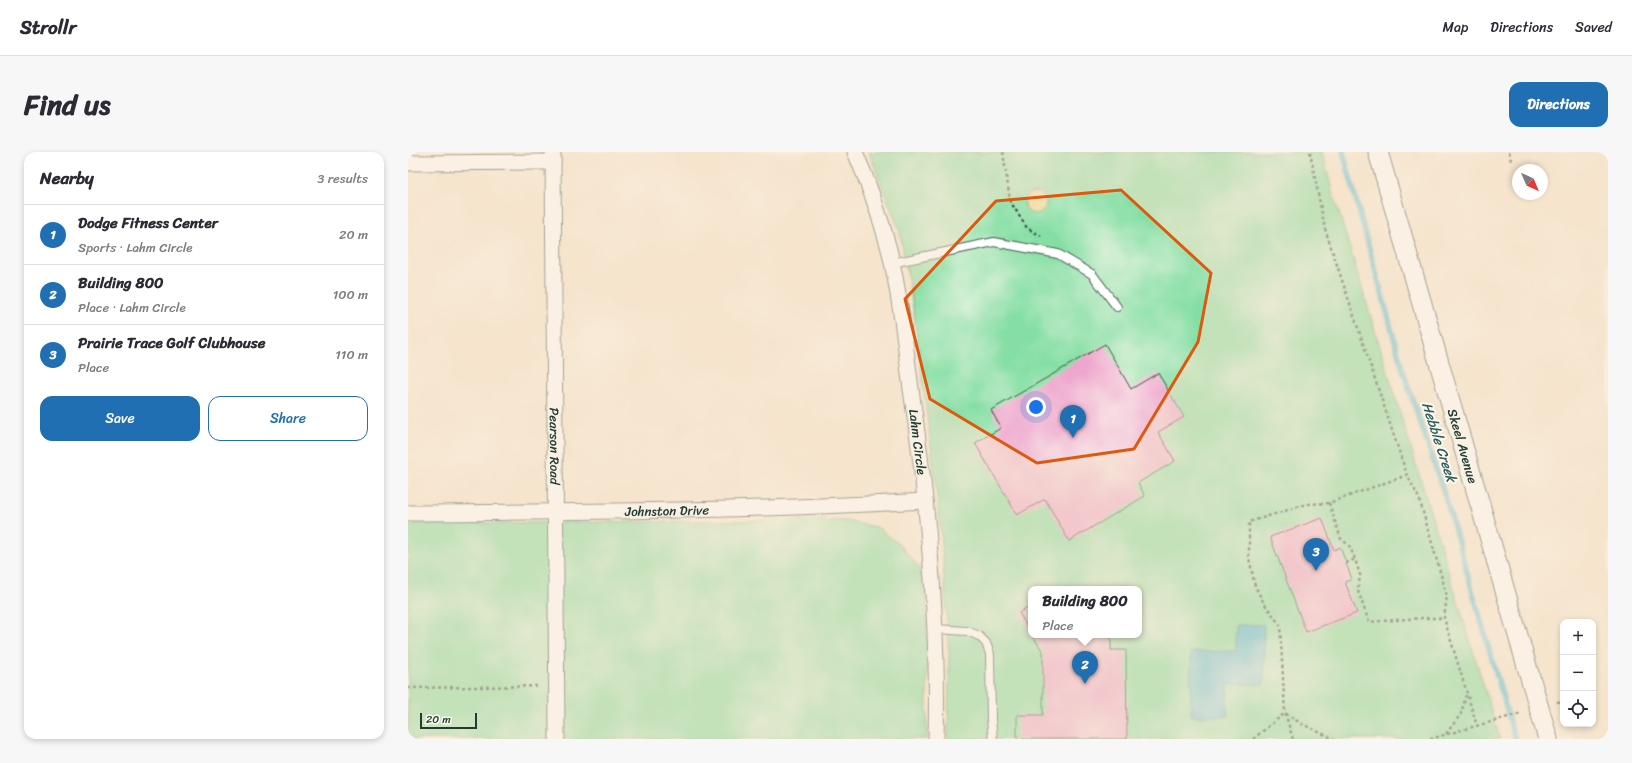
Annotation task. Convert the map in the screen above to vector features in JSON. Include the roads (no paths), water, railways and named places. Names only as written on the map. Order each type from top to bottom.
[{"type":"street","name":"Lahm Circle","points":[[855,152],[879,214],[892,263],[918,438],[934,595],[938,681],[936,739]]},
{"type":"street","name":"Skeel Avenue","points":[[1378,152],[1548,739]]},
{"type":"street","points":[[408,163],[553,157]]},
{"type":"street","name":"Pearson Road","points":[[553,157],[557,739]]},
{"type":"street","name":"Johnston Drive","points":[[408,513],[556,512],[855,505],[925,501]]},
{"type":"lane","points":[[892,263],[994,242],[1058,254],[1092,274],[1117,307]]},
{"type":"lane","points":[[936,629],[967,631],[980,636],[986,643],[990,654],[991,720],[994,739]]},
{"type":"water","points":[[1236,625],[1264,625],[1264,684],[1228,684],[1227,716],[1191,716],[1191,652],[1236,651]]},
{"type":"waterway","name":"Hebble Creek","points":[[1343,152],[1403,371],[1445,496],[1515,739]]},
{"type":"place","name":"Dodge Fitness Center","points":[[1073,438]]},
{"type":"place","name":"Prairie Trace Golf Clubhouse","points":[[1316,571]]},
{"type":"place","name":"Building 800","points":[[1085,684]]}]
